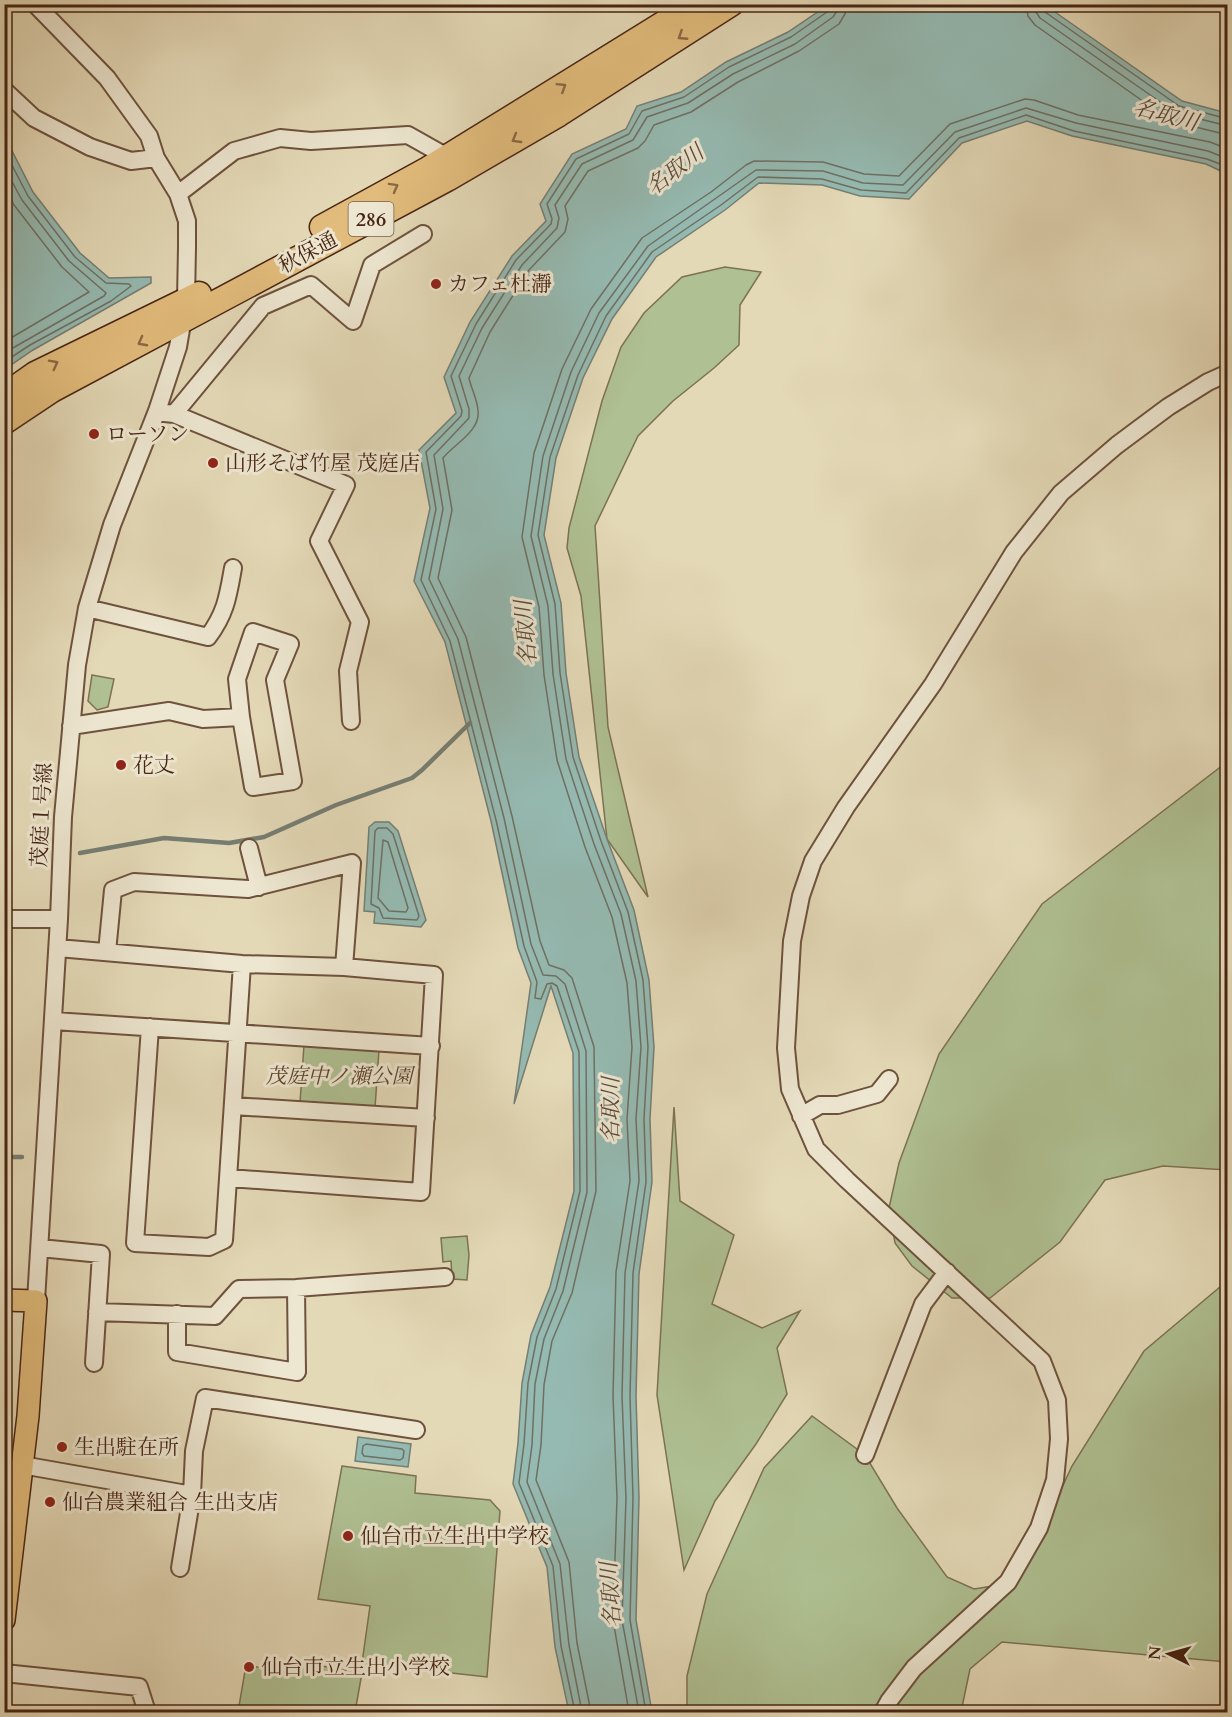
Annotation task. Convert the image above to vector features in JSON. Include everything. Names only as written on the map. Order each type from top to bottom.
[{"type":"highway","name":"秋保通","points":[[4,422],[52,390],[184,310],[227,279],[447,157],[695,4]]},
{"type":"highway","name":"秋保通","points":[[4,396],[35,374],[184,310],[447,179],[559,114],[731,4]]},
{"type":"main road","points":[[4,1300],[36,1301],[28,1416],[4,1620]]},
{"type":"street","name":"茂庭１号線","points":[[35,4],[107,78],[148,136],[156,158],[178,194],[187,221],[187,275],[184,310],[166,413],[112,525],[87,608],[77,665],[63,817],[54,1021],[36,1301]]},
{"type":"street","points":[[6,92],[34,118],[90,147],[131,161],[156,158]]},
{"type":"street","points":[[178,194],[234,151],[280,138],[311,141],[408,135],[447,157]]},
{"type":"street","points":[[351,722],[348,671],[360,622],[319,541],[346,485],[166,413],[262,306],[311,285],[353,321],[372,265],[423,234]]},
{"type":"street","points":[[883,1713],[889,1701],[914,1668],[1008,1582],[1039,1528],[1055,1480],[1059,1439],[1057,1400],[1042,1361],[816,1149],[790,1089],[786,1048],[792,941],[801,896],[813,861],[846,807],[933,684],[1014,552],[1061,493],[1117,445],[1168,407],[1227,373]]},
{"type":"street","points":[[87,608],[208,637],[220,621],[228,597],[233,568]]},
{"type":"street","points":[[253,632],[290,644],[276,680],[293,781],[253,787],[241,717],[237,679],[253,632]]},
{"type":"street","points":[[71,726],[169,711],[203,719],[241,717]]},
{"type":"street","points":[[249,848],[259,887]]},
{"type":"street","points":[[107,952],[113,890],[134,882],[248,889],[352,863],[344,968]]},
{"type":"street","points":[[4,919],[59,919]]},
{"type":"street","points":[[57,948],[242,964],[344,968],[434,975],[421,1192],[229,1178]]},
{"type":"street","points":[[150,1027],[135,1243],[209,1247],[224,1240],[242,964]]},
{"type":"street","points":[[54,1021],[430,1046]]},
{"type":"street","points":[[801,1116],[820,1105],[838,1105],[877,1094],[889,1079]]},
{"type":"street","points":[[233,1106],[426,1118]]},
{"type":"street","points":[[40,1248],[101,1254],[94,1363]]},
{"type":"street","points":[[865,1455],[923,1304],[947,1272]]},
{"type":"street","points":[[97,1312],[215,1316],[239,1289],[296,1288],[445,1277]]},
{"type":"street","points":[[177,1314],[177,1352],[297,1372],[296,1288]]},
{"type":"street","points":[[180,1568],[192,1495],[194,1451],[205,1398],[416,1430]]},
{"type":"street","points":[[22,1465],[192,1495]]},
{"type":"street","points":[[4,1673],[139,1688],[147,1713]]},
{"type":"green space","points":[[725,267],[761,272],[740,305],[739,345],[673,401],[638,436],[595,526],[608,727],[648,897],[607,839],[581,596],[567,548],[569,528],[602,401],[621,347],[644,313],[682,277]]},
{"type":"green space","points":[[92,675],[114,679],[108,707],[97,710],[88,701]]},
{"type":"green space","points":[[1227,762],[1227,1170],[1163,1166],[1105,1180],[1060,1242],[990,1298],[952,1298],[912,1266],[895,1243],[889,1208],[899,1163],[939,1054],[1042,904]]},
{"type":"green space","name":"茂庭中ノ瀬公園","points":[[304,1045],[379,1050],[375,1108],[300,1103]]},
{"type":"green space","points":[[674,1107],[680,1201],[734,1235],[712,1304],[762,1328],[800,1311],[777,1348],[787,1394],[756,1444],[715,1501],[684,1570],[657,1395]]},
{"type":"green space","points":[[467,1236],[469,1255],[467,1280],[452,1279],[451,1261],[443,1262],[441,1238]]},
{"type":"green space","points":[[1227,1281],[1227,1662],[1002,1642],[970,1669],[961,1712],[687,1712],[687,1676],[707,1594],[764,1468],[812,1416],[865,1455],[897,1508],[947,1577],[974,1589],[1012,1583],[1034,1547],[1072,1466],[1144,1351]]},
{"type":"green space","points":[[342,1466],[416,1476],[415,1493],[490,1500],[500,1511],[487,1677],[362,1663],[370,1606],[318,1599]]},
{"type":"green space","points":[[288,1660],[362,1673],[355,1712],[238,1712],[246,1665],[285,1672]]},
{"type":"water","name":"名取川","points":[[828,5],[1045,5],[1182,101],[1227,113],[1227,174],[1206,164],[1072,136],[1027,121],[962,143],[909,199],[860,196],[822,185],[759,183],[725,210],[656,257],[612,319],[583,378],[556,458],[544,535],[561,603],[566,673],[579,757],[634,910],[649,980],[654,1047],[650,1119],[652,1182],[639,1274],[636,1396],[639,1498],[636,1620],[652,1712],[569,1712],[555,1647],[547,1567],[513,1484],[522,1383],[531,1335],[550,1287],[574,1191],[573,1053],[551,986],[514,1104],[531,983],[518,948],[491,821],[445,642],[414,581],[430,508],[419,450],[456,413],[444,377],[470,322],[512,256],[546,221],[540,204],[572,154],[626,129],[637,106],[681,92],[726,62],[788,32]]},
{"type":"water","points":[[5,137],[33,192],[80,253],[109,278],[151,277],[151,283],[33,350],[5,369]]},
{"type":"water","points":[[375,822],[389,822],[398,831],[426,920],[421,927],[374,923],[375,912],[364,911],[369,827]]},
{"type":"water","points":[[358,1437],[411,1444],[408,1467],[355,1461]]},
{"type":"waterway","points":[[80,853],[164,838],[229,843],[264,837],[336,805],[412,778],[470,723]]},
{"type":"waterway","points":[[4,1157],[22,1157]]},
{"type":"place","name":"カフェ杜瀞","points":[[436,284]]},
{"type":"place","name":"ローソン","points":[[94,434]]},
{"type":"place","name":"山形そば竹屋 茂庭店","points":[[213,463]]},
{"type":"place","name":"花丈","points":[[121,765]]},
{"type":"place","name":"生出駐在所","points":[[62,1447]]},
{"type":"place","name":"仙台農業組合 生出支店","points":[[50,1502]]},
{"type":"place","name":"仙台市立生出中学校","points":[[348,1536]]},
{"type":"place","name":"仙台市立生出小学校","points":[[249,1667]]}]
